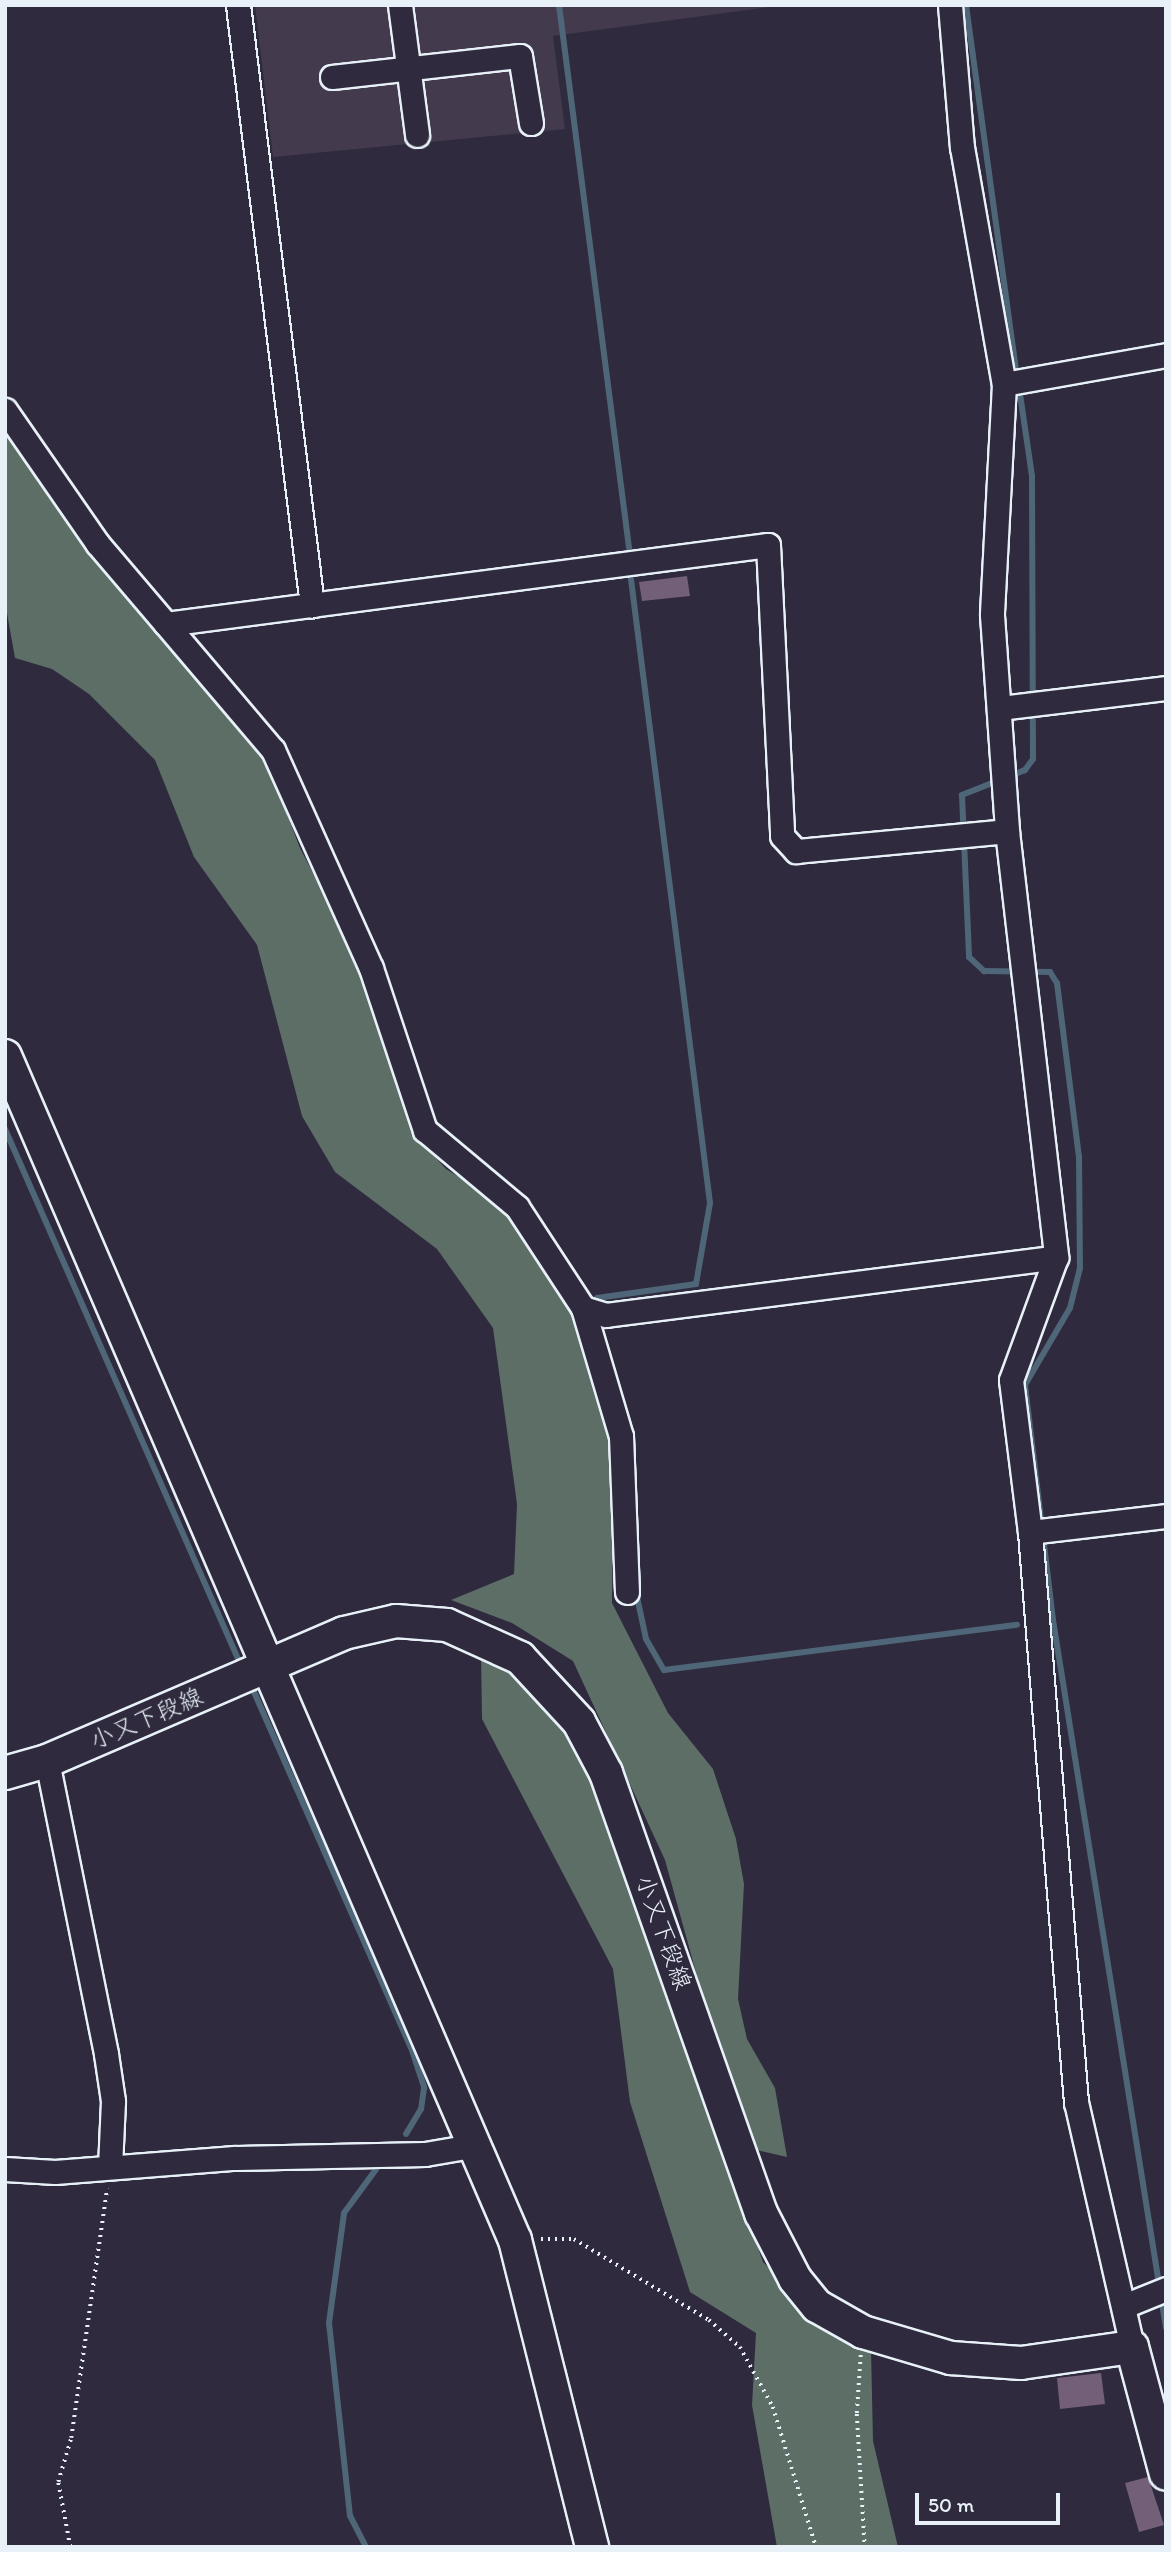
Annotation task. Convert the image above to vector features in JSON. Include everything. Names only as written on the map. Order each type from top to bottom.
[{"type":"main road","points":[[5,1056],[271,1664],[515,2240],[592,2547]]},
{"type":"main road","name":"小又下段線","points":[[5,1773],[47,1761],[344,1633],[396,1621],[447,1625],[520,1658],[557,1694],[606,1773],[775,2246],[817,2306],[863,2332],[951,2358],[1021,2364],[1132,2347]]},
{"type":"main road","points":[[1132,2347],[1166,2474]]},
{"type":"street","points":[[238,5],[312,605]]},
{"type":"street","points":[[400,5],[417,135]]},
{"type":"street","points":[[950,5],[962,147],[1004,384],[992,615],[1007,831],[1056,1257],[1011,1380],[1030,1532],[1076,2102],[1132,2347]]},
{"type":"street","points":[[332,77],[408,66],[520,56],[531,123]]},
{"type":"street","points":[[1004,384],[1166,355]]},
{"type":"street","points":[[5,410],[97,543],[273,750],[371,968],[425,1130],[517,1207],[583,1308],[621,1436],[627,1592]]},
{"type":"street","points":[[166,624],[768,545],[782,836],[796,851],[1007,831]]},
{"type":"street","points":[[1000,708],[1166,688]]},
{"type":"street","points":[[583,1308],[606,1315],[1056,1257]]},
{"type":"street","points":[[1030,1532],[1166,1516]]},
{"type":"street","points":[[47,1761],[106,2054],[113,2101],[110,2166]]},
{"type":"street","points":[[5,2168],[425,2154],[477,2145]]},
{"type":"street","points":[[1124,2306],[1166,2290]]},
{"type":"path","points":[[70,2547],[58,2482],[71,2438],[110,2166]]},
{"type":"path","points":[[515,2240],[574,2239],[709,2320],[740,2347],[773,2407],[816,2547]]},
{"type":"path","points":[[863,2332],[857,2414],[865,2547]]},
{"type":"shaded area","points":[[255,5],[784,5],[553,36],[565,129],[273,157]]},
{"type":"green space","points":[[5,425],[110,577],[266,760],[300,848],[368,979],[414,1134],[446,1169],[497,1200],[578,1321],[614,1441],[612,1603],[668,1713],[713,1769],[736,1839],[744,1884],[738,1999],[747,2039],[775,2088],[787,2157],[744,2147],[665,1860],[573,1661],[512,1623],[451,1600],[514,1574],[517,1504],[493,1328],[437,1249],[335,1172],[302,1116],[257,945],[194,857],[155,760],[89,694],[52,669],[15,658],[5,602]]},
{"type":"green space","points":[[481,1655],[522,1672],[554,1707],[591,1770],[763,2262],[817,2318],[871,2349],[873,2441],[898,2547],[777,2547],[752,2405],[756,2333],[690,2292],[630,2102],[613,1969],[482,1719]]},
{"type":"building","points":[[687,576],[690,596],[642,601],[639,582]]},
{"type":"building","points":[[1101,2373],[1105,2404],[1060,2409],[1057,2378]]},
{"type":"building","points":[[1148,2477],[1164,2525],[1139,2532],[1125,2483]]},
{"type":"waterway","points":[[559,5],[629,548]]},
{"type":"waterway","points":[[966,5],[1017,376]]},
{"type":"waterway","points":[[1019,387],[1032,476],[1033,759],[1025,770],[962,795],[969,957],[984,971],[1050,972],[1057,983],[1079,1156],[1080,1268],[1070,1308],[1025,1385],[1053,1620],[1166,2328]]},
{"type":"waterway","points":[[597,1298],[696,1284],[710,1203],[631,579]]},
{"type":"waterway","points":[[5,1129],[239,1661]]},
{"type":"waterway","points":[[636,1592],[646,1639],[664,1670],[1017,1625]]},
{"type":"waterway","points":[[254,1692],[412,2050],[424,2088],[421,2109],[406,2134]]},
{"type":"waterway","points":[[366,2547],[350,2516],[329,2323],[344,2213],[382,2161]]}]
